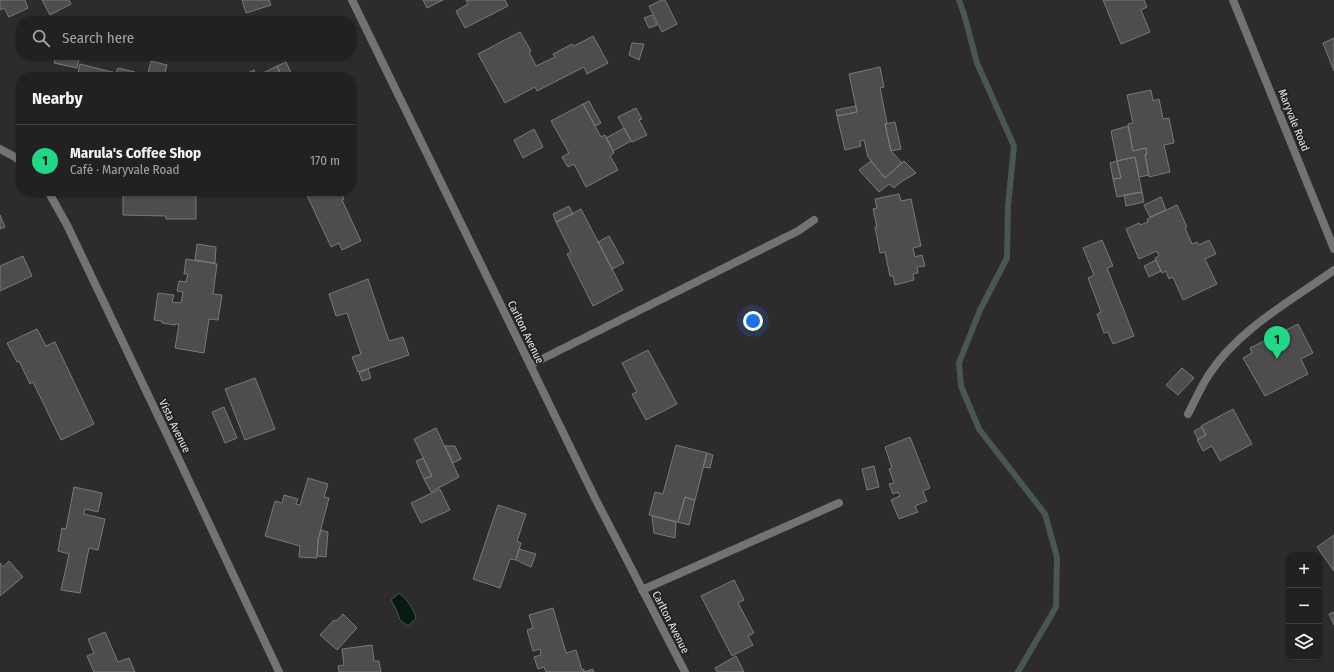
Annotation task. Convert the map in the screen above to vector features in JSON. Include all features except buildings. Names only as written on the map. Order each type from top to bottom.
[{"type":"street","name":"Carlton Avenue","points":[[352,0],[596,500],[685,672]]},
{"type":"street","name":"Maryvale Road","points":[[1233,0],[1334,249]]},
{"type":"street","points":[[0,149],[16,158]]},
{"type":"street","name":"Vista Avenue","points":[[51,196],[77,246],[279,672]]},
{"type":"street","points":[[530,365],[798,231],[814,220]]},
{"type":"street","points":[[1188,414],[1210,374],[1227,352],[1247,331],[1334,270]]},
{"type":"street","points":[[642,590],[839,503]]},
{"type":"shaded area","points":[[399,593],[410,604],[416,618],[408,626],[400,620],[391,600]]},
{"type":"waterway","points":[[959,0],[977,63],[1014,146],[1008,206],[1007,258],[980,310],[959,363],[961,386],[979,429],[1045,514],[1057,557],[1056,607],[1018,672]]},
{"type":"place","name":"Marula's Coffee Shop","points":[[1277,359]]}]
